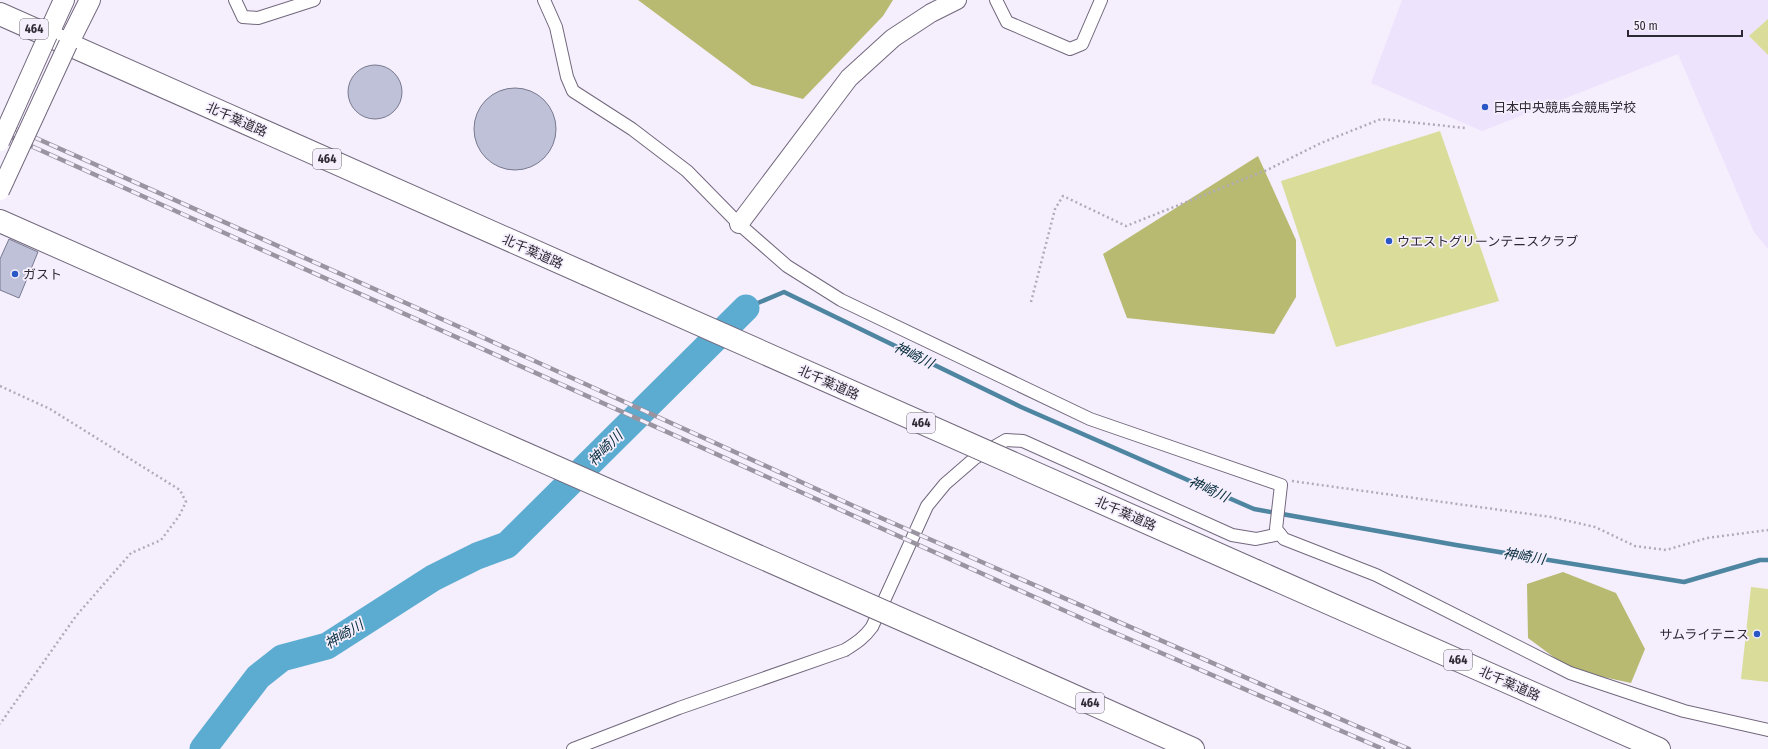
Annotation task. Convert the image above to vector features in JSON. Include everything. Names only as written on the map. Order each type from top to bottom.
[{"type":"highway","name":"北千葉道路","points":[[0,14],[1659,749]]},
{"type":"highway","name":"464","points":[[0,221],[1193,749]]},
{"type":"main road","points":[[48,35],[64,0]]},
{"type":"main road","points":[[68,44],[90,0]]},
{"type":"street","points":[[235,0],[243,17],[258,18],[314,0]]},
{"type":"street","points":[[544,0],[556,27],[567,78],[573,91],[632,129],[687,171],[739,224],[787,266],[841,300],[1090,419],[1281,485],[1278,529],[1284,539],[1376,575],[1570,673],[1684,710],[1768,730]]},
{"type":"street","points":[[739,224],[849,78],[893,38],[931,13],[957,0]]},
{"type":"street","points":[[996,0],[1007,22],[1070,49],[1082,44],[1101,0]]},
{"type":"street","points":[[0,142],[48,35]]},
{"type":"street","points":[[0,191],[68,44]]},
{"type":"street","points":[[573,749],[679,708],[845,650],[858,642],[866,636],[872,627],[926,506],[935,494],[975,458],[1006,440],[1023,441],[1232,535],[1256,539],[1278,529]]},
{"type":"path","points":[[1031,302],[1055,209],[1063,196],[1126,226],[1267,170],[1320,143],[1380,119],[1465,128]]},
{"type":"path","points":[[0,386],[50,409],[180,490],[186,502],[179,516],[161,540],[131,552],[76,616],[0,724]]},
{"type":"path","points":[[1281,485],[1289,480],[1551,517],[1596,528],[1635,546],[1666,550],[1708,538],[1768,530]]},
{"type":"shaded area","name":"日本中央競馬会競馬学校","points":[[1402,0],[1768,0],[1768,249],[1754,232],[1678,54],[1482,131],[1371,83]]},
{"type":"green space","points":[[638,0],[893,0],[883,16],[803,99],[752,85]]},
{"type":"green space","points":[[1768,19],[1768,55],[1749,36]]},
{"type":"green space","name":"ウエストグリーンテニスクラブ","points":[[1440,131],[1499,301],[1336,347],[1281,181]]},
{"type":"green space","points":[[1258,156],[1296,240],[1296,297],[1274,334],[1127,318],[1103,254]]},
{"type":"green space","points":[[1563,572],[1616,593],[1645,649],[1631,683],[1571,670],[1528,638],[1527,584]]},
{"type":"green space","name":"サムライテニス","points":[[1751,587],[1768,589],[1768,682],[1741,679]]},
{"type":"building","points":[[370,65],[380,65],[394,73],[400,82],[402,92],[400,102],[394,111],[380,119],[370,119],[360,114],[353,107],[348,97],[348,87],[353,77],[360,70]]},
{"type":"building","points":[[515,88],[531,91],[544,100],[553,113],[556,129],[553,145],[544,158],[531,167],[515,170],[499,167],[486,158],[477,145],[474,129],[477,113],[486,100],[499,91]]},
{"type":"building","points":[[9,239],[38,252],[19,298],[0,290],[0,259]]},
{"type":"waterway","name":"神崎川","points":[[746,308],[784,292],[1021,407],[1254,509],[1456,545],[1684,582],[1760,560],[1768,560]]},
{"type":"waterway","name":"神崎川","points":[[203,749],[258,677],[282,658],[327,646],[433,578],[477,556],[507,545],[746,308]]},
{"type":"railway","points":[[0,122],[473,333],[856,507],[1409,749]]},
{"type":"railway","points":[[0,132],[1092,623],[1383,749]]},
{"type":"place","name":"日本中央競馬会競馬学校","points":[[1485,107]]},
{"type":"place","name":"ウエストグリーンテニスクラブ","points":[[1389,241]]},
{"type":"place","name":"ガスト","points":[[15,274]]},
{"type":"place","name":"サムライテニス","points":[[1757,634]]}]
